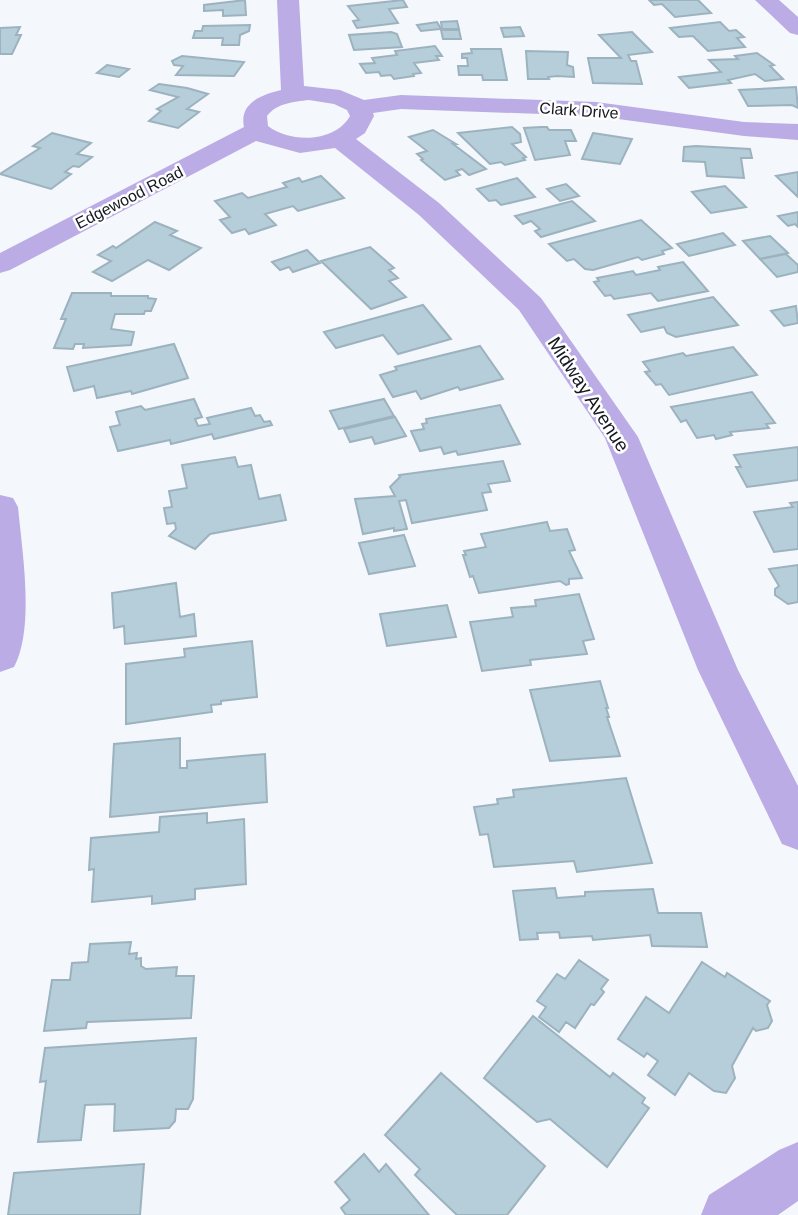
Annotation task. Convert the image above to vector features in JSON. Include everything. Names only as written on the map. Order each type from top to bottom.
[{"type":"street","points":[[288,0],[293,94]]},
{"type":"street","points":[[766,0],[798,28]]},
{"type":"street","points":[[293,94],[339,96],[359,108],[363,116],[353,133],[318,144],[293,144],[267,136],[258,130],[254,121],[256,113],[264,104],[293,94]]},
{"type":"street","name":"Clark Drive","points":[[359,108],[401,102],[596,109],[744,129],[798,132]]},
{"type":"street","name":"Edgewood Road","points":[[0,264],[258,130]]},
{"type":"street","name":"Midway Avenue","points":[[340,139],[429,209],[530,304],[621,437],[718,670],[798,830]]},
{"type":"street","points":[[0,506],[7,594],[0,656]]},
{"type":"street","points":[[729,1215],[798,1169]]},
{"type":"building","points":[[245,0],[246,15],[223,16],[223,10],[204,11],[204,5]]},
{"type":"building","points":[[403,0],[407,7],[389,9],[398,23],[357,28],[353,21],[359,20],[348,6]]},
{"type":"building","points":[[649,0],[698,0],[711,13],[675,17],[662,4],[654,5]]},
{"type":"building","points":[[457,21],[459,29],[442,29],[441,22]]},
{"type":"building","points":[[437,22],[441,29],[421,31],[417,25]]},
{"type":"building","points":[[720,22],[729,31],[736,30],[744,37],[737,38],[745,47],[708,51],[693,36],[679,37],[670,28]]},
{"type":"building","points":[[250,25],[249,31],[240,35],[239,45],[222,45],[223,38],[193,38],[195,31],[202,31],[203,26]]},
{"type":"building","points":[[20,27],[16,35],[21,35],[12,54],[0,54],[0,28]]},
{"type":"building","points":[[520,27],[524,36],[504,37],[501,28]]},
{"type":"building","points":[[441,30],[459,30],[461,39],[443,39]]},
{"type":"building","points":[[391,32],[397,34],[402,47],[354,50],[349,35]]},
{"type":"building","points":[[632,32],[652,52],[628,55],[631,61],[636,61],[642,84],[593,83],[588,58],[621,58],[599,35]]},
{"type":"building","points":[[435,46],[442,56],[436,56],[439,60],[414,63],[421,73],[413,74],[414,76],[394,79],[391,75],[381,76],[379,72],[366,73],[360,64],[375,63],[372,58],[397,55],[395,51]]},
{"type":"building","points":[[471,49],[501,49],[507,80],[483,80],[482,75],[459,75],[458,66],[468,66],[467,58],[462,58],[462,54],[472,53]]},
{"type":"building","points":[[526,51],[568,52],[567,65],[573,67],[574,77],[528,79]]},
{"type":"building","points":[[757,53],[774,65],[770,66],[783,79],[765,81],[755,74],[728,80],[731,83],[689,88],[679,77],[721,72],[709,60],[738,59],[735,56]]},
{"type":"building","points":[[182,56],[244,62],[234,76],[176,75],[183,66],[174,65],[172,61]]},
{"type":"building","points":[[107,65],[129,69],[119,77],[97,73]]},
{"type":"building","points":[[159,84],[208,94],[187,109],[199,112],[178,128],[149,121],[161,111],[157,109],[178,97],[150,90]]},
{"type":"building","points":[[796,87],[798,108],[792,105],[748,106],[739,90]]},
{"type":"building","points":[[512,127],[520,134],[521,142],[512,144],[526,157],[523,158],[525,160],[505,165],[501,162],[490,164],[458,133]]},
{"type":"building","points":[[547,127],[549,130],[571,130],[576,141],[565,141],[570,155],[535,160],[524,128]]},
{"type":"building","points":[[433,130],[456,144],[453,144],[486,169],[469,175],[462,169],[456,171],[460,175],[445,180],[421,160],[423,159],[417,154],[427,151],[409,137]]},
{"type":"building","points":[[52,133],[91,143],[77,154],[92,157],[79,167],[73,166],[65,172],[71,174],[51,189],[0,174],[40,148],[33,146]]},
{"type":"building","points":[[593,133],[632,139],[620,164],[582,159]]},
{"type":"building","points":[[684,147],[750,149],[752,158],[741,158],[744,178],[707,176],[705,162],[683,161]]},
{"type":"building","points":[[798,172],[798,197],[776,176]]},
{"type":"building","points":[[321,176],[344,198],[298,211],[293,206],[265,214],[276,225],[249,234],[245,229],[232,233],[220,220],[230,217],[215,201],[242,193],[248,198],[287,187],[283,183],[299,178],[302,182]]},
{"type":"building","points":[[517,178],[535,197],[501,205],[496,200],[489,201],[477,189]]},
{"type":"building","points":[[566,184],[579,196],[560,201],[547,189]]},
{"type":"building","points":[[725,186],[746,207],[711,213],[692,192]]},
{"type":"building","points":[[572,201],[595,221],[541,237],[535,231],[540,229],[531,221],[523,224],[515,216]]},
{"type":"building","points":[[798,212],[798,227],[795,224],[788,226],[778,216]]},
{"type":"building","points":[[641,220],[672,248],[662,251],[664,254],[642,260],[638,257],[593,270],[585,269],[574,259],[567,261],[549,244]]},
{"type":"building","points":[[155,222],[177,231],[170,235],[201,248],[169,270],[148,260],[112,281],[93,272],[111,261],[98,255],[113,246],[116,248]]},
{"type":"building","points":[[723,233],[735,245],[689,256],[677,244]]},
{"type":"building","points":[[770,236],[788,253],[760,259],[743,241]]},
{"type":"building","points":[[370,247],[394,268],[389,270],[398,278],[389,281],[406,297],[371,309],[321,261]]},
{"type":"building","points":[[307,250],[320,263],[293,272],[289,267],[280,270],[272,262]]},
{"type":"building","points":[[786,254],[798,265],[798,272],[777,277],[760,259]]},
{"type":"building","points":[[683,262],[708,291],[658,301],[651,293],[614,299],[611,295],[605,296],[594,282],[599,281],[597,278],[633,271],[636,275]]},
{"type":"building","points":[[72,293],[111,293],[111,296],[148,296],[156,299],[151,311],[145,311],[144,314],[115,314],[111,329],[134,332],[131,345],[83,348],[84,344],[75,344],[73,349],[54,348],[66,319],[61,319]]},
{"type":"building","points":[[713,297],[738,325],[676,337],[667,333],[664,327],[641,332],[628,315]]},
{"type":"building","points":[[423,305],[451,339],[398,354],[383,335],[336,348],[324,332]]},
{"type":"building","points":[[796,306],[798,323],[784,326],[771,311]]},
{"type":"building","points":[[174,344],[188,378],[132,394],[131,391],[97,398],[94,386],[74,391],[67,367]]},
{"type":"building","points":[[480,346],[503,379],[460,390],[458,387],[421,399],[416,391],[393,397],[380,375],[397,370],[395,367]]},
{"type":"building","points":[[733,347],[757,375],[669,395],[661,384],[656,385],[645,372],[650,371],[643,362],[683,353],[686,356]]},
{"type":"building","points":[[752,392],[775,423],[766,424],[769,428],[730,432],[732,435],[716,439],[714,435],[697,438],[686,420],[681,422],[671,407]]},
{"type":"building","points":[[194,399],[202,417],[195,419],[198,426],[210,424],[207,418],[251,408],[255,416],[260,415],[264,422],[270,421],[272,425],[214,439],[212,434],[171,444],[170,440],[118,451],[110,427],[120,425],[116,412],[141,406],[145,410]]},
{"type":"building","points":[[384,399],[394,416],[339,429],[330,411]]},
{"type":"building","points":[[500,405],[520,444],[458,455],[456,451],[444,454],[441,447],[420,451],[411,431],[424,429],[422,424],[427,423],[426,419]]},
{"type":"building","points":[[395,417],[406,436],[375,444],[372,437],[350,442],[344,429]]},
{"type":"building","points":[[798,447],[798,480],[747,487],[736,467],[741,467],[734,455]]},
{"type":"building","points":[[235,457],[238,467],[251,465],[259,499],[280,495],[286,520],[210,534],[195,549],[169,536],[176,529],[175,523],[167,524],[164,508],[172,507],[169,491],[187,488],[182,465]]},
{"type":"building","points":[[503,461],[510,481],[488,484],[491,492],[482,493],[487,510],[412,523],[406,500],[399,501],[407,529],[394,531],[394,528],[363,534],[355,499],[395,496],[390,487],[399,475]]},
{"type":"building","points":[[798,502],[798,549],[774,552],[754,512],[793,507],[790,503]]},
{"type":"building","points":[[547,522],[550,531],[567,529],[575,550],[569,551],[582,578],[569,579],[569,584],[566,585],[560,581],[479,593],[473,576],[470,577],[464,551],[486,547],[481,534]]},
{"type":"building","points":[[404,535],[415,566],[369,574],[359,543]]},
{"type":"building","points":[[798,565],[798,602],[788,604],[775,595],[775,589],[779,586],[769,569]]},
{"type":"building","points":[[176,583],[180,617],[194,614],[196,636],[125,644],[124,626],[114,628],[112,593]]},
{"type":"building","points":[[579,594],[594,639],[583,641],[587,654],[530,660],[531,665],[482,671],[470,622],[513,617],[511,608],[536,606],[535,600]]},
{"type":"building","points":[[447,605],[456,637],[387,646],[380,614]]},
{"type":"building","points":[[252,641],[257,697],[221,701],[221,704],[211,705],[212,712],[126,724],[126,664],[185,657],[184,649]]},
{"type":"building","points":[[600,681],[608,708],[607,717],[620,756],[550,761],[530,690]]},
{"type":"building","points":[[180,738],[180,768],[187,768],[187,761],[265,754],[267,802],[110,817],[114,744]]},
{"type":"building","points":[[626,778],[652,863],[577,872],[574,861],[494,867],[488,834],[480,835],[474,807],[498,804],[497,799],[514,797],[513,790]]},
{"type":"building","points":[[207,813],[207,823],[244,819],[246,884],[195,889],[195,899],[152,904],[152,896],[92,902],[94,869],[89,870],[91,838],[159,832],[160,817]]},
{"type":"building","points":[[555,888],[557,898],[585,896],[585,892],[653,889],[658,913],[701,913],[707,947],[652,946],[650,935],[593,940],[592,936],[560,938],[559,932],[537,933],[538,939],[520,940],[513,891]]},
{"type":"building","points":[[131,942],[129,954],[137,953],[136,959],[141,958],[141,966],[146,969],[177,967],[176,976],[194,976],[191,1018],[87,1022],[86,1028],[44,1031],[52,980],[70,980],[72,963],[88,962],[90,944]]},
{"type":"building","points":[[579,960],[608,980],[601,989],[604,992],[594,1005],[591,1004],[575,1028],[566,1022],[559,1032],[539,1017],[546,1007],[537,1001],[557,974],[565,979]]},
{"type":"building","points":[[702,962],[725,977],[727,973],[770,1001],[767,1005],[772,1021],[768,1028],[756,1031],[753,1028],[732,1066],[735,1078],[726,1093],[714,1091],[689,1073],[675,1095],[648,1075],[658,1061],[647,1053],[644,1057],[618,1039],[646,997],[669,1013]]},
{"type":"building","points":[[533,1016],[610,1077],[613,1073],[645,1098],[642,1103],[649,1108],[607,1167],[550,1119],[537,1122],[484,1078]]},
{"type":"building","points":[[196,1038],[193,1099],[188,1109],[176,1109],[175,1121],[169,1128],[114,1131],[115,1104],[85,1105],[81,1140],[38,1142],[46,1081],[40,1082],[45,1048]]},
{"type":"building","points":[[441,1073],[545,1166],[507,1215],[457,1215],[415,1175],[420,1169],[385,1135]]},
{"type":"building","points":[[364,1154],[379,1172],[386,1164],[429,1215],[346,1215],[341,1208],[350,1200],[335,1182]]},
{"type":"building","points":[[144,1164],[140,1215],[8,1215],[14,1173]]}]
